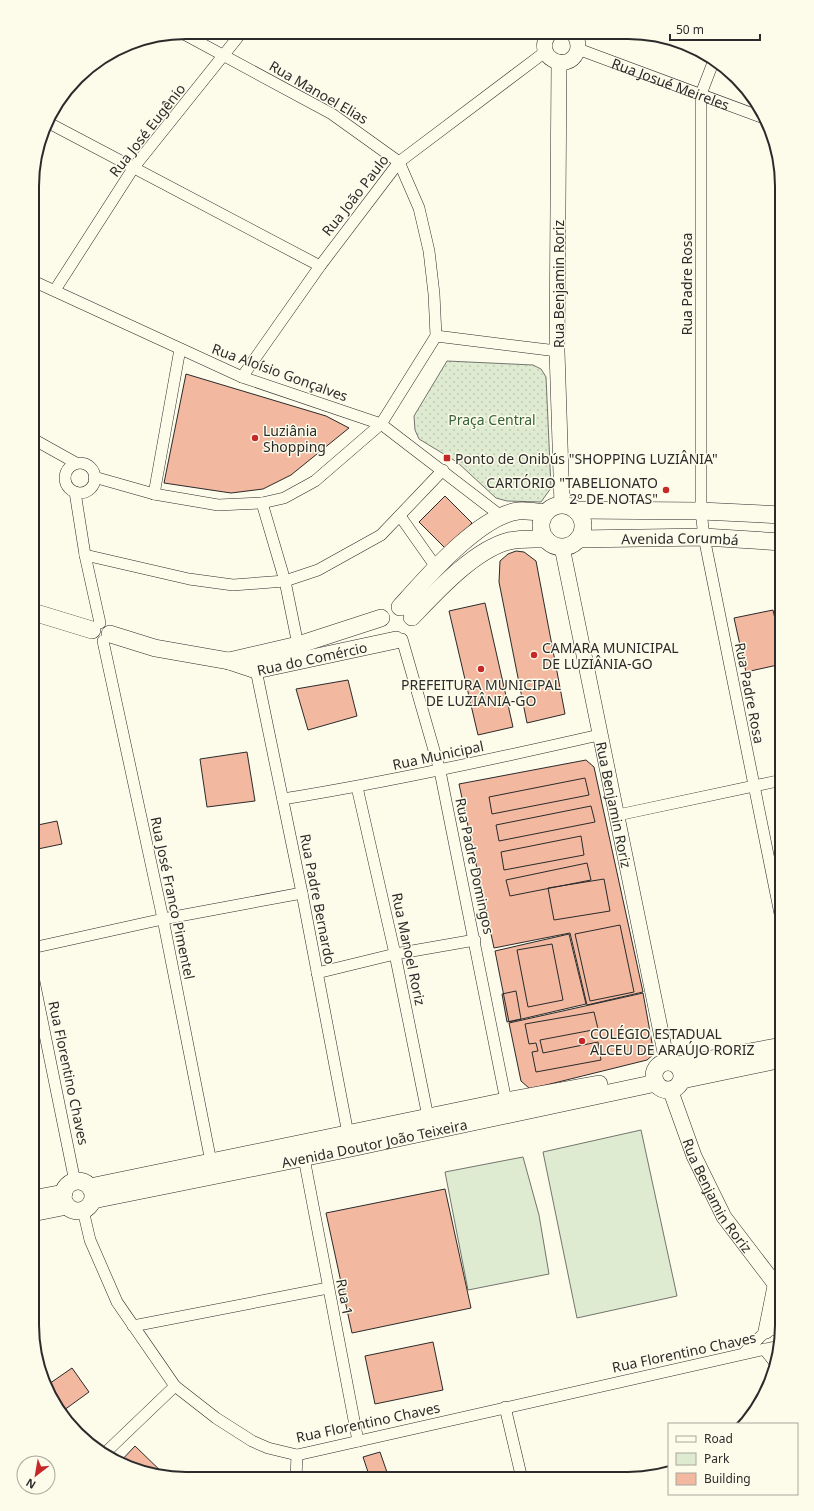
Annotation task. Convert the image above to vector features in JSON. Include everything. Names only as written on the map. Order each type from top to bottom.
[{"type":"main road","name":"Avenida Corumbá","points":[[406,612],[436,567],[481,528],[501,516],[518,511],[545,513],[553,507],[701,510],[775,515]]},
{"type":"main road","points":[[569,508],[582,521],[583,530],[578,539]]},
{"type":"main road","points":[[545,513],[541,521],[541,531],[546,539],[553,545],[562,547]]},
{"type":"main road","name":"Avenida Corumbá","points":[[562,547],[571,545],[578,539],[704,537],[775,542]]},
{"type":"main road","points":[[406,612],[491,548],[509,541],[546,539]]},
{"type":"main road","points":[[391,607],[406,612],[413,628],[411,633],[399,639],[391,639],[383,632],[380,623],[381,618],[391,607]]},
{"type":"main road","name":"Rua do Comércio","points":[[39,614],[155,648],[230,661],[256,670],[399,639]]},
{"type":"main road","name":"Rua do Comércio","points":[[230,661],[298,645],[381,618]]},
{"type":"main road","name":"Avenida Doutor João Teixeira","points":[[39,1210],[79,1196],[211,1162],[350,1141],[668,1075],[775,1048]]},
{"type":"main road","name":"Avenida Doutor João Teixeira","points":[[668,1075],[775,1060]]},
{"type":"main road","name":"Avenida Doutor João Teixeira","points":[[39,1199],[79,1196],[304,1158],[350,1141],[428,1117],[508,1108]]},
{"type":"street","name":"Rua Manoel Elias","points":[[193,39],[332,114],[399,162]]},
{"type":"street","name":"Rua José Eugênio","points":[[55,290],[134,167],[225,56],[237,39]]},
{"type":"street","points":[[547,39],[544,46],[545,52],[548,57],[559,62]]},
{"type":"street","name":"Rua Josué Meireles","points":[[559,62],[570,60],[575,56],[576,42],[701,94],[756,115]]},
{"type":"street","name":"Rua João Paulo","points":[[242,377],[320,266],[399,162],[545,52]]},
{"type":"street","name":"Rua Benjamin Roriz","points":[[559,62],[557,351],[569,508]]},
{"type":"street","name":"Rua Padre Rosa","points":[[712,65],[701,94],[701,510],[704,537],[775,890]]},
{"type":"street","points":[[52,125],[320,266]]},
{"type":"street","points":[[94,477],[154,494],[218,505],[262,502],[284,498],[315,481],[381,424],[436,336],[434,294],[429,251],[419,208],[399,162]]},
{"type":"street","name":"Rua Aloísio Gonçalves","points":[[39,283],[180,350],[242,377],[381,424],[443,470],[501,516]]},
{"type":"street","points":[[436,336],[557,351]]},
{"type":"street","points":[[154,494],[180,350]]},
{"type":"street","points":[[39,442],[76,463],[86,464],[90,467],[94,477],[92,486],[85,491],[75,492],[68,486],[65,477],[68,468],[76,463]]},
{"type":"street","points":[[85,556],[189,579],[233,585],[285,581],[318,570],[381,535],[443,470]]},
{"type":"street","name":"Rua José Franco Pimentel","points":[[75,492],[85,556],[163,919],[211,1162]]},
{"type":"street","points":[[262,502],[285,581],[298,645]]},
{"type":"street","points":[[400,516],[436,567]]},
{"type":"street","name":"Rua Benjamin Roriz","points":[[562,547],[599,735],[618,816],[668,1075],[694,1156],[724,1217],[775,1285]]},
{"type":"street","name":"Rua Padre Domingos","points":[[399,639],[440,771],[508,1108]]},
{"type":"street","name":"Rua Padre Bernardo","points":[[256,670],[302,893],[350,1141]]},
{"type":"street","name":"Rua Municipal","points":[[283,799],[440,771],[599,735]]},
{"type":"street","points":[[618,816],[775,782]]},
{"type":"street","name":"Rua Manoel Roriz","points":[[357,787],[395,954],[428,1117]]},
{"type":"street","points":[[39,946],[163,919],[302,893]]},
{"type":"street","points":[[317,973],[395,954],[475,940]]},
{"type":"street","name":"Rua Florentino Chaves","points":[[39,1005],[79,1196],[90,1240],[117,1302],[175,1386],[216,1418],[252,1441],[268,1448],[297,1454],[745,1352],[773,1347]]},
{"type":"street","name":"Rua 1","points":[[304,1158],[358,1441]]},
{"type":"street","points":[[133,1326],[328,1288]]},
{"type":"street","points":[[745,1352],[766,1331],[775,1300]]},
{"type":"street","points":[[766,1331],[775,1329]]},
{"type":"street","points":[[764,1349],[771,1358]]},
{"type":"street","points":[[109,1450],[175,1386]]},
{"type":"street","points":[[505,1407],[520,1472]]},
{"type":"street","points":[[296,1472],[297,1454]]},
{"type":"green space","name":"Praça Central","points":[[447,361],[533,365],[541,369],[546,377],[551,488],[541,502],[507,501],[496,498],[457,462],[419,439],[415,430],[414,416]]},
{"type":"green space","points":[[641,1130],[677,1296],[577,1318],[543,1152]]},
{"type":"green space","points":[[523,1157],[539,1215],[549,1274],[468,1290],[445,1172]]},
{"type":"building","name":"Luziânia Shopping","points":[[186,374],[326,416],[349,428],[291,475],[263,489],[231,493],[164,483]]},
{"type":"building","points":[[445,496],[472,523],[446,549],[419,522]]},
{"type":"building","name":"CAMARA MUNICIPAL DE LUZIÂNIA-GO","points":[[516,551],[524,552],[536,561],[565,714],[527,723],[499,582],[500,561],[508,554]]},
{"type":"building","name":"PREFEITURA MUNICIPAL DE LUZIÂNIA-GO","points":[[485,603],[513,727],[478,735],[449,611]]},
{"type":"building","points":[[773,610],[775,619],[775,666],[746,672],[734,618]]},
{"type":"building","points":[[348,680],[357,716],[308,730],[296,689]]},
{"type":"building","points":[[247,752],[255,801],[207,807],[200,759]]},
{"type":"building","points":[[586,760],[594,767],[643,992],[587,1005],[570,933],[494,948],[459,784]]},
{"type":"building","points":[[585,778],[589,795],[492,814],[489,797]]},
{"type":"building","points":[[591,806],[595,822],[499,841],[496,825]]},
{"type":"building","points":[[57,821],[62,844],[39,849],[39,825]]},
{"type":"building","points":[[581,836],[584,855],[504,870],[501,852]]},
{"type":"building","points":[[587,863],[591,880],[510,896],[506,880]]},
{"type":"building","points":[[604,879],[610,911],[554,920],[548,888]]},
{"type":"building","points":[[620,925],[634,992],[590,1001],[575,934]]},
{"type":"building","points":[[569,934],[586,1004],[509,1022],[495,951]]},
{"type":"building","points":[[552,944],[563,1000],[528,1007],[517,950]]},
{"type":"building","points":[[516,991],[521,1019],[507,1022],[502,994]]},
{"type":"building","name":"COLÉGIO ESTADUAL ALCEU DE ARAÚJO RORIZ","points":[[643,993],[654,1054],[647,1060],[530,1089],[521,1081],[509,1023]]},
{"type":"building","points":[[594,1012],[598,1029],[540,1040],[543,1053],[598,1042],[601,1060],[536,1072],[532,1052],[538,1051],[536,1043],[529,1044],[525,1024]]},
{"type":"building","points":[[445,1189],[471,1308],[352,1333],[326,1213]]},
{"type":"building","points":[[433,1342],[443,1390],[375,1404],[365,1356]]},
{"type":"building","points":[[72,1368],[89,1392],[65,1409],[51,1383]]},
{"type":"building","points":[[135,1446],[159,1469],[148,1467],[124,1458]]},
{"type":"building","points":[[380,1452],[387,1472],[368,1472],[363,1457]]},
{"type":"place","name":"Luziânia Shopping","points":[[255,438]]},
{"type":"place","name":"Ponto de Onibús \"SHOPPING LUZIÂNIA\"","points":[[447,458]]},
{"type":"place","name":"CARTÓRIO \"TABELIONATO 2º DE NOTAS\"","points":[[666,490]]},
{"type":"place","name":"CAMARA MUNICIPAL DE LUZIÂNIA-GO","points":[[534,655]]},
{"type":"place","name":"PREFEITURA MUNICIPAL DE LUZIÂNIA-GO","points":[[481,669]]},
{"type":"place","name":"COLÉGIO ESTADUAL ALCEU DE ARAÚJO RORIZ","points":[[582,1041]]}]
